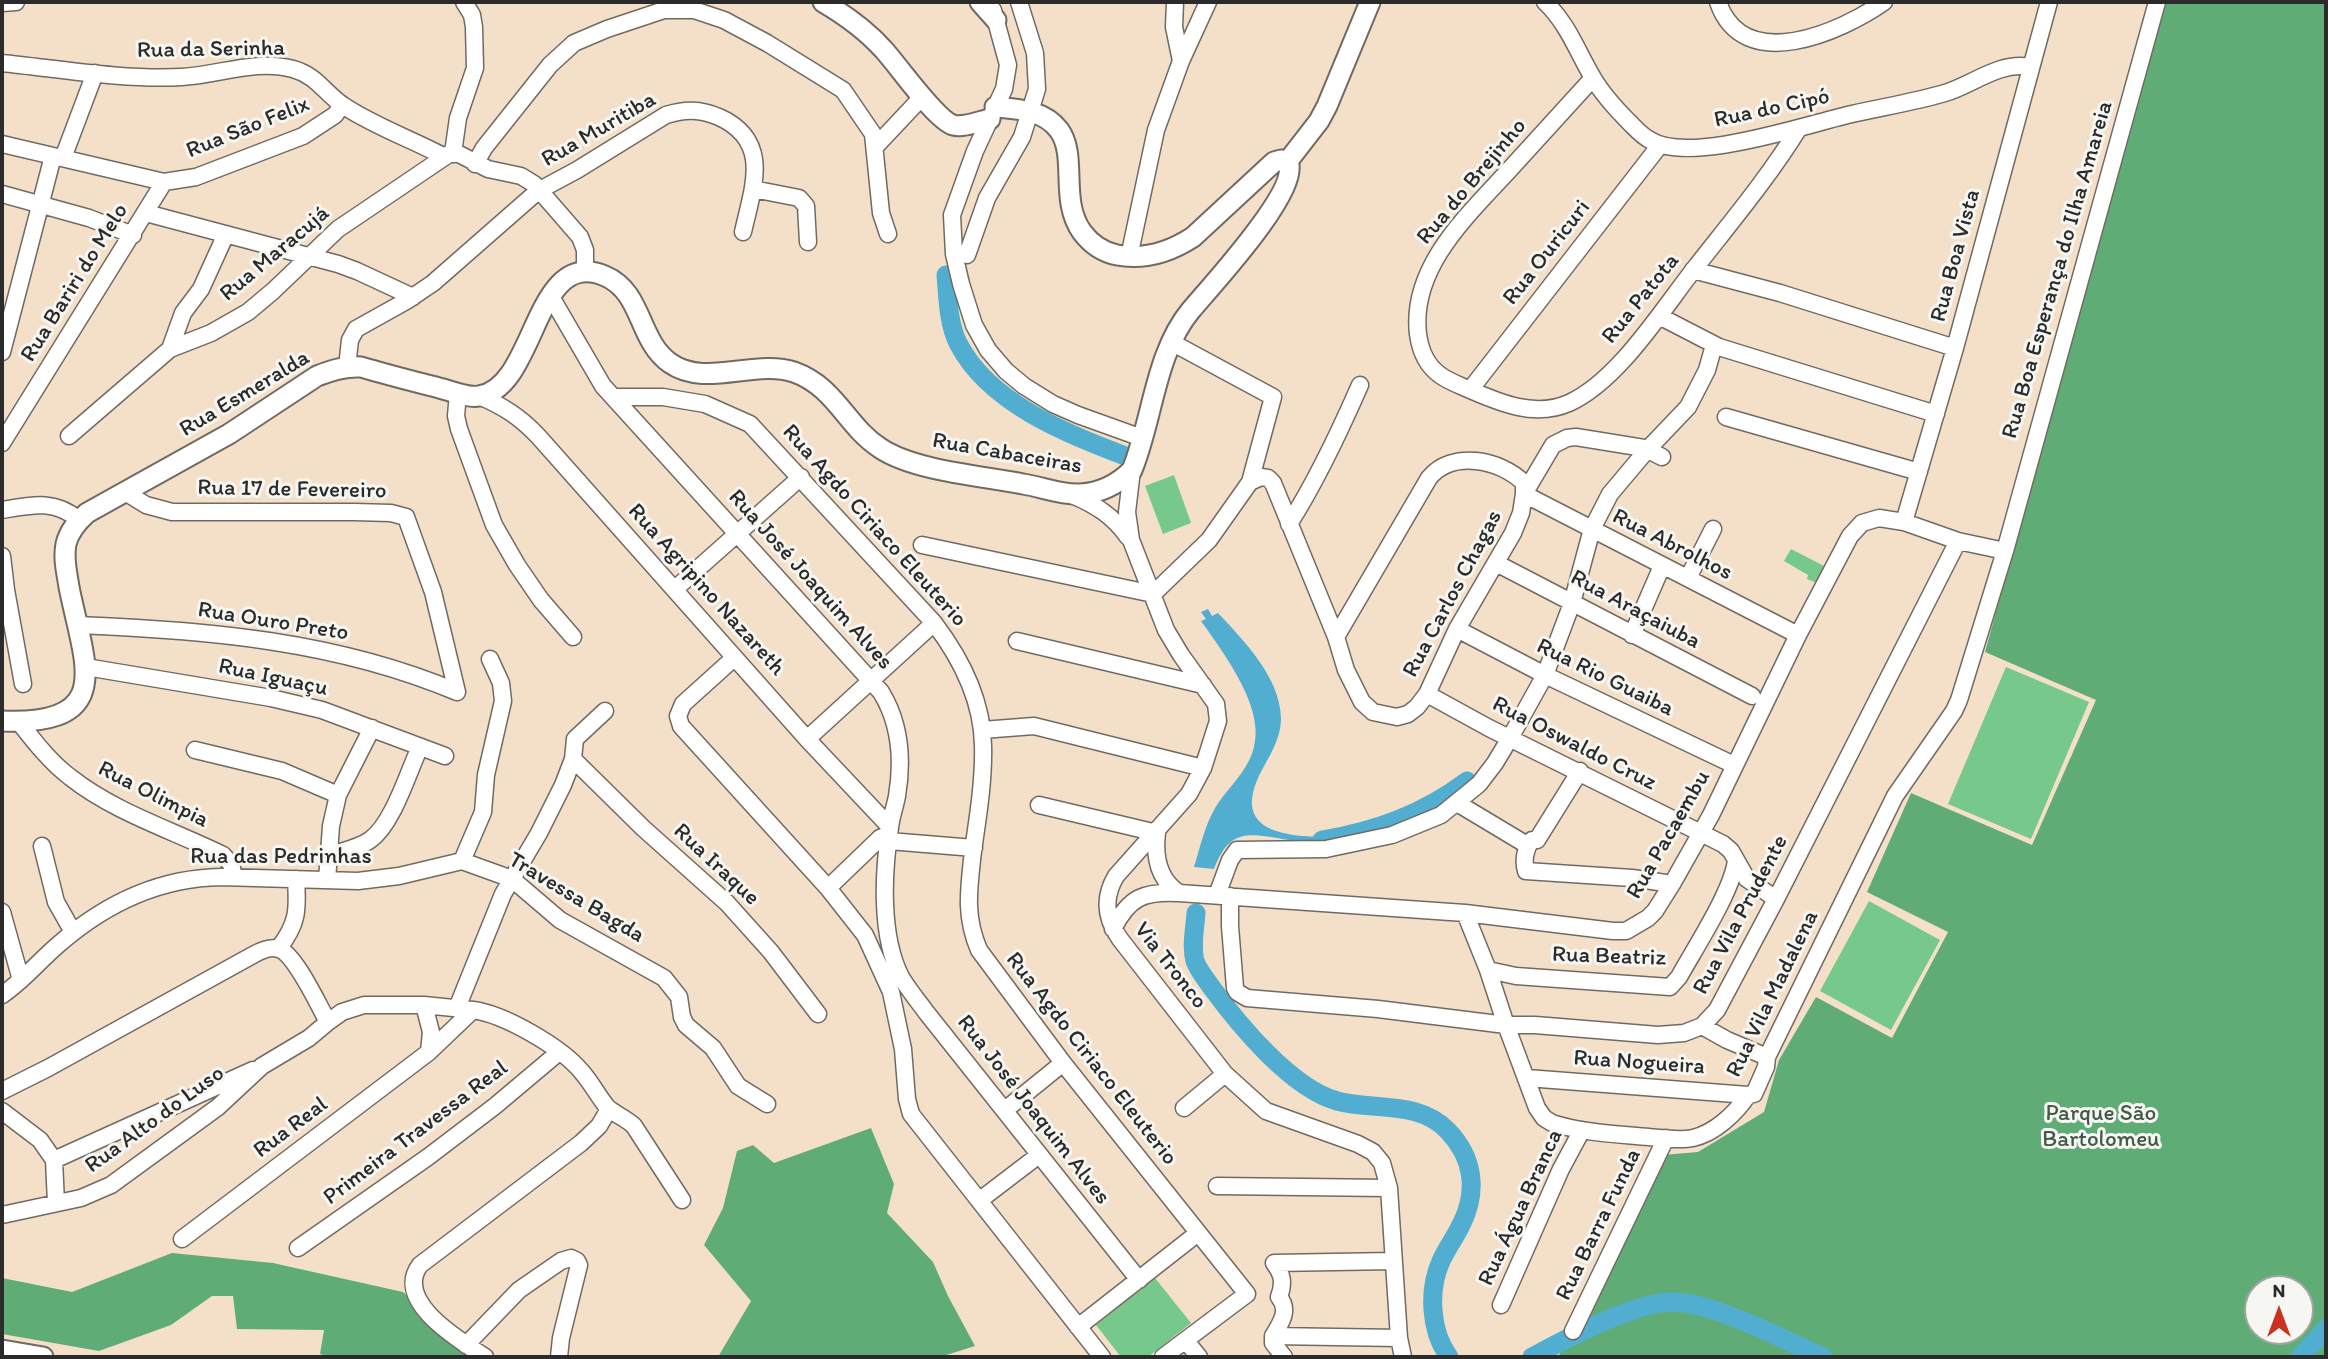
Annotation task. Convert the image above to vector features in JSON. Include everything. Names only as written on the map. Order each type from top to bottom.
[{"type":"main road","points":[[823,2],[842,13],[882,48],[942,117],[956,126],[993,113],[1030,111],[1053,124],[1065,141],[1070,207],[1079,228],[1099,249],[1129,257],[1154,255],[1182,244],[1274,163],[1288,161]]},
{"type":"main road","points":[[980,2],[994,11]]},
{"type":"main road","points":[[1288,161],[1319,121],[1327,106],[1370,2]]},
{"type":"main road","points":[[1132,470],[1171,341],[1182,321],[1254,236],[1289,176],[1291,168],[1288,161]]},
{"type":"main road","points":[[479,396],[504,383],[514,369],[550,295],[570,276],[585,273]]},
{"type":"main road","name":"Rua Cabaceiras","points":[[585,273],[615,281],[626,292],[659,354],[680,369],[704,373],[776,369],[806,377],[828,392],[869,440],[891,455],[926,466],[1069,494],[1108,488],[1132,470]]},
{"type":"main road","name":"Rua Esmeralda","points":[[79,520],[97,507],[229,434],[317,376],[347,367],[361,368],[479,396]]},
{"type":"main road","points":[[10,722],[50,718],[74,705],[86,684],[86,667],[66,571],[66,546],[69,535],[79,520]]},
{"type":"main road","points":[[2,1350],[43,1357]]},
{"type":"street","points":[[2,3],[16,2]]},
{"type":"street","points":[[448,155],[475,68],[472,15],[464,2]]},
{"type":"street","points":[[967,255],[981,210],[1022,137],[1037,89],[1035,53],[1019,2]]},
{"type":"street","points":[[1175,2],[1174,27],[1181,61]]},
{"type":"street","points":[[1129,257],[1156,130],[1181,61],[1208,2]]},
{"type":"street","points":[[1545,2],[1564,24],[1593,78],[1618,111],[1649,140],[1660,145]]},
{"type":"street","points":[[1718,2],[1738,32],[1753,40],[1771,43],[1795,40],[1841,27],[1884,2]]},
{"type":"street","name":"Rua Boa Vista","points":[[1904,522],[1955,348],[2029,67],[2049,2]]},
{"type":"street","name":"Rua Boa Esperança do Ilha Amareia","points":[[2005,551],[2157,2]]},
{"type":"street","points":[[475,164],[484,148],[550,65],[574,43],[590,35],[681,5],[724,20],[832,81],[850,99],[873,134],[881,213],[888,234]]},
{"type":"street","points":[[994,11],[1008,65],[1004,89],[975,151],[952,215],[954,254],[974,325],[988,350],[1006,371],[1024,386],[1065,409],[1142,438]]},
{"type":"street","name":"Rua da Serinha","points":[[2,63],[95,73],[184,77],[270,66],[290,68],[308,74],[342,105],[448,155],[459,154],[475,164],[529,180],[580,237],[585,250],[585,273]]},
{"type":"street","name":"Rua do Cipó","points":[[1660,145],[1724,145],[1749,141],[1945,93],[2007,67],[2029,67]]},
{"type":"street","points":[[2,352],[40,205],[95,73]]},
{"type":"street","name":"Rua do Brejinho","points":[[1470,390],[1439,374],[1427,361],[1420,346],[1418,313],[1429,273],[1441,251],[1468,216],[1593,78]]},
{"type":"street","points":[[875,147],[923,96]]},
{"type":"street","name":"Rua São Felix","points":[[2,144],[164,182],[196,177],[303,136],[335,115],[342,105]]},
{"type":"street","name":"Rua Muritiba","points":[[347,367],[350,340],[356,329],[433,283],[538,191],[666,115],[681,110],[696,110],[724,120],[747,137],[754,159],[753,189],[743,232]]},
{"type":"street","name":"Rua Patota","points":[[1470,390],[1498,401],[1535,410],[1551,409],[1570,402],[1602,380],[1659,316],[1772,172],[1799,128]]},
{"type":"street","name":"Rua Ouricuri","points":[[1470,390],[1660,145]]},
{"type":"street","name":"Rua Maracujá","points":[[69,436],[170,349],[211,333],[247,312],[352,219],[448,155]]},
{"type":"street","name":"Rua Bariri do Melo","points":[[2,443],[164,182]]},
{"type":"street","points":[[753,189],[803,201],[806,206],[808,242]]},
{"type":"street","points":[[2,194],[89,218],[132,235]]},
{"type":"street","points":[[146,213],[358,271],[413,297]]},
{"type":"street","points":[[170,349],[183,313],[201,289],[226,234]]},
{"type":"street","points":[[1693,270],[1780,292],[1955,348]]},
{"type":"street","name":"Rua José Joaquim Alves","points":[[550,295],[592,370],[612,397],[873,680],[888,703],[898,735],[898,783],[889,834],[885,901],[888,933],[901,977],[1139,1280]]},
{"type":"street","points":[[1659,316],[1713,345],[1936,414]]},
{"type":"street","points":[[922,545],[1153,594],[1184,561],[1209,540],[1250,482],[1273,397],[1171,341]]},
{"type":"street","points":[[1224,895],[1230,860],[1237,850],[1299,851],[1357,845],[1422,824],[1457,803],[1479,784],[1495,763],[1545,675],[1572,603],[1592,529],[1610,494],[1654,453],[1688,407],[1707,370],[1713,345]]},
{"type":"street","points":[[1289,524],[1311,491],[1360,385]]},
{"type":"street","points":[[458,393],[456,416],[459,429],[494,526],[541,600],[573,637]]},
{"type":"street","name":"Rua Agripino Nazareth","points":[[479,396],[521,418],[889,834]]},
{"type":"street","name":"Rua Agdo Ciriaco Eleuterio","points":[[612,397],[663,397],[720,409],[750,424],[934,622],[963,669],[982,730],[983,764],[968,898],[971,931],[989,967],[1247,1294],[1186,1341]]},
{"type":"street","points":[[1726,417],[1919,472]]},
{"type":"street","name":"Rua Carlos Chagas","points":[[1524,494],[1553,445],[1567,438],[1576,437],[1654,453]]},
{"type":"street","name":"Rua Carlos Chagas","points":[[1250,482],[1261,477],[1268,478],[1273,483],[1336,637],[1346,670],[1362,702],[1373,712],[1396,717],[1408,714],[1427,694],[1457,629],[1496,563],[1521,513],[1524,483],[1517,476],[1488,464],[1453,461],[1436,470],[1336,637]]},
{"type":"street","name":"Via Tronco","points":[[1132,470],[1127,512],[1131,540],[1172,642],[1216,704],[1218,721],[1203,768],[1189,794],[1110,887],[1107,912],[1113,929],[1225,1074],[1266,1111],[1373,1152],[1382,1163],[1389,1188],[1399,1338],[1403,1357]]},
{"type":"street","points":[[675,589],[801,477]]},
{"type":"street","name":"Rua 17 de Fevereiro","points":[[125,492],[146,505],[172,512],[354,512],[391,513],[406,517],[433,592],[457,692]]},
{"type":"street","points":[[1069,494],[1104,511],[1117,521],[1131,540]]},
{"type":"street","name":"Rua Abrolhos","points":[[1524,494],[1798,635]]},
{"type":"street","points":[[2,510],[46,504],[61,507],[79,520]]},
{"type":"street","name":"Rua Pacaembu","points":[[1113,929],[1121,915],[1136,899],[1154,892],[1465,913],[1626,931],[1637,926],[1655,911],[1701,834],[1798,635],[1856,528],[1868,520],[1879,518],[1904,522],[1958,541],[2005,551]]},
{"type":"street","points":[[1688,579],[1713,530]]},
{"type":"street","name":"Rua Vila Prudente","points":[[1224,895],[1236,988],[1241,995],[1506,1025],[1658,1035],[1684,1032],[1702,1026],[1717,1010],[1776,899],[1958,541]]},
{"type":"street","name":"Rua Vila Madalena","points":[[1465,913],[1537,1108],[1544,1118],[1552,1123],[1582,1130],[1666,1138],[1690,1138],[1705,1133],[1738,1110],[1748,1095],[1754,1094],[1767,1057],[1895,796],[1954,710],[2005,551]]},
{"type":"street","points":[[2,556],[8,642],[23,684]]},
{"type":"street","name":"Rua Araçaiuba","points":[[1496,563],[1752,696]]},
{"type":"street","points":[[1632,635],[1662,566]]},
{"type":"street","points":[[807,739],[934,622]]},
{"type":"street","name":"Rua Ouro Preto","points":[[77,625],[239,636],[295,645],[407,671],[457,692]]},
{"type":"street","name":"Rua Rio Guaiba","points":[[1457,629],[1545,675],[1734,765]]},
{"type":"street","points":[[1017,641],[1203,685]]},
{"type":"street","points":[[734,658],[683,704],[678,716],[681,726],[828,888],[865,935],[891,992],[903,1049],[907,1099],[911,1114],[1102,1357]]},
{"type":"street","points":[[461,861],[483,812],[486,775],[503,701],[501,683],[489,660]]},
{"type":"street","name":"Rua Iguaçu","points":[[86,667],[271,698],[322,710],[445,756]]},
{"type":"street","name":"Rua Oswaldo Cruz","points":[[1427,694],[1701,834]]},
{"type":"street","points":[[465,1009],[488,928],[539,833],[573,759],[575,739],[604,711]]},
{"type":"street","name":"Rua Olimpia","points":[[10,722],[68,776],[101,798],[223,855],[231,864],[234,877]]},
{"type":"street","points":[[982,730],[1034,726],[1203,768]]},
{"type":"street","points":[[327,880],[331,826],[338,795],[372,727]]},
{"type":"street","points":[[328,856],[362,845],[379,832],[387,820],[419,747]]},
{"type":"street","points":[[195,750],[282,771],[338,795]]},
{"type":"street","name":"Rua Iraque","points":[[573,759],[643,828],[727,903],[771,952],[818,1014]]},
{"type":"street","points":[[1580,771],[1537,840],[1532,840],[1527,845],[1524,865],[1526,871],[1632,878],[1672,884]]},
{"type":"street","points":[[1457,803],[1527,845]]},
{"type":"street","points":[[1039,805],[1157,833],[1156,858],[1159,870],[1169,886],[1179,893]]},
{"type":"street","points":[[828,888],[880,838],[889,834],[974,848]]},
{"type":"street","points":[[1701,834],[1723,844],[1731,851],[1747,879],[1776,899]]},
{"type":"street","points":[[42,846],[56,902],[73,932]]},
{"type":"street","name":"Rua Beatriz","points":[[1488,970],[1516,976],[1674,986],[1731,880],[1736,860]]},
{"type":"street","name":"Rua das Pedrinhas","points":[[2,995],[73,932],[121,903],[168,882],[199,877],[379,880],[461,861]]},
{"type":"street","name":"Travessa Bagda","points":[[461,861],[512,879],[560,919],[664,978],[679,996],[686,1025],[712,1048],[738,1086],[767,1104]]},
{"type":"street","points":[[278,949],[294,925],[298,902],[296,879]]},
{"type":"street","points":[[2,912],[21,980]]},
{"type":"street","points":[[2,1091],[267,949],[284,952],[295,964],[324,1025]]},
{"type":"street","name":"Rua Alto do Luso","points":[[2,1215],[81,1198],[111,1185],[218,1107],[261,1066],[342,1012],[364,1005],[465,1009],[486,1012],[513,1022],[580,1069],[609,1109],[634,1126],[682,1200]]},
{"type":"street","points":[[424,1006],[431,1032],[429,1052]]},
{"type":"street","name":"Rua Real","points":[[181,1239],[429,1052],[465,1009]]},
{"type":"street","points":[[1702,1026],[1767,1057]]},
{"type":"street","name":"Primeira Travessa Real","points":[[298,1248],[428,1157],[558,1053]]},
{"type":"street","points":[[1005,1110],[1063,1063]]},
{"type":"street","points":[[54,1160],[261,1066]]},
{"type":"street","points":[[1184,1108],[1225,1074]]},
{"type":"street","name":"Rua Nogueira","points":[[1527,1078],[1748,1095]]},
{"type":"street","points":[[485,1357],[424,1310],[412,1286],[412,1275],[419,1265],[581,1143],[599,1126],[609,1109]]},
{"type":"street","points":[[2,1111],[40,1140],[54,1160],[56,1203]]},
{"type":"street","name":"Rua Água Branca","points":[[1501,1305],[1561,1169],[1582,1130]]},
{"type":"street","name":"Rua Barra Funda","points":[[1573,1331],[1666,1138]]},
{"type":"street","points":[[980,1200],[1039,1155]]},
{"type":"street","points":[[1217,1186],[1389,1188]]},
{"type":"street","points":[[1078,1327],[1198,1233]]},
{"type":"street","points":[[466,1345],[519,1290],[561,1261],[571,1258],[579,1265],[559,1357]]},
{"type":"street","points":[[1284,1357],[1273,1343],[1273,1336],[1285,1309],[1279,1297],[1283,1284],[1281,1273],[1274,1263],[1393,1261]]},
{"type":"street","points":[[1273,1336],[1399,1338]]},
{"type":"street","points":[[1163,1357],[1186,1341],[1199,1357]]},
{"type":"green space","name":"Parque São Bartolomeu","points":[[2165,2],[2326,2],[2326,1357],[1558,1357],[1662,1155],[1698,1152],[1764,1112],[1779,1060],[1816,997],[1892,1038],[1948,932],[1867,892],[1911,793],[2032,845],[2096,700],[1985,652]]},
{"type":"green space","points":[[1174,475],[1191,523],[1163,534],[1145,486]]},
{"type":"green space","points":[[1791,549],[1824,566],[1817,583],[1807,579],[1808,575],[1784,561]]},
{"type":"green space","points":[[2006,667],[2089,702],[2031,839],[1948,804]]},
{"type":"green space","points":[[1869,901],[1940,940],[1891,1030],[1820,991]]},
{"type":"green space","points":[[871,1128],[894,1184],[887,1213],[933,1262],[975,1346],[940,1357],[718,1357],[751,1301],[704,1245],[723,1208],[737,1151],[753,1145],[774,1163]]},
{"type":"green space","points":[[172,1253],[273,1263],[403,1292],[473,1357],[329,1357],[320,1354],[324,1330],[237,1329],[233,1296],[212,1296],[171,1325],[99,1351],[2,1334],[2,1278],[72,1292]]},
{"type":"green space","points":[[1155,1278],[1191,1323],[1148,1357],[1121,1357],[1096,1325]]},
{"type":"water","points":[[1208,609],[1212,616],[1218,613],[1259,661],[1279,703],[1279,734],[1253,795],[1253,809],[1258,819],[1266,827],[1278,832],[1322,837],[1322,842],[1318,842],[1243,836],[1227,845],[1214,869],[1194,867],[1214,810],[1251,756],[1256,731],[1248,698],[1240,681],[1201,621],[1206,619],[1201,612]]},
{"type":"waterway","points":[[946,275],[949,310],[958,343],[989,383],[1010,400],[1056,427],[1128,457]]},
{"type":"waterway","points":[[1322,840],[1361,832],[1398,820],[1433,803],[1467,781]]},
{"type":"waterway","points":[[1196,913],[1193,949],[1198,968],[1251,1037],[1284,1069],[1320,1094],[1337,1101],[1396,1108],[1424,1115],[1448,1131],[1463,1152],[1470,1174],[1470,1198],[1462,1223],[1441,1261],[1433,1297],[1438,1335],[1449,1357]]},
{"type":"waterway","points":[[1532,1357],[1620,1315],[1639,1308],[1672,1302],[1708,1308],[1728,1315],[1823,1357]]},
{"type":"waterway","points":[[2300,1357],[2326,1329]]}]
